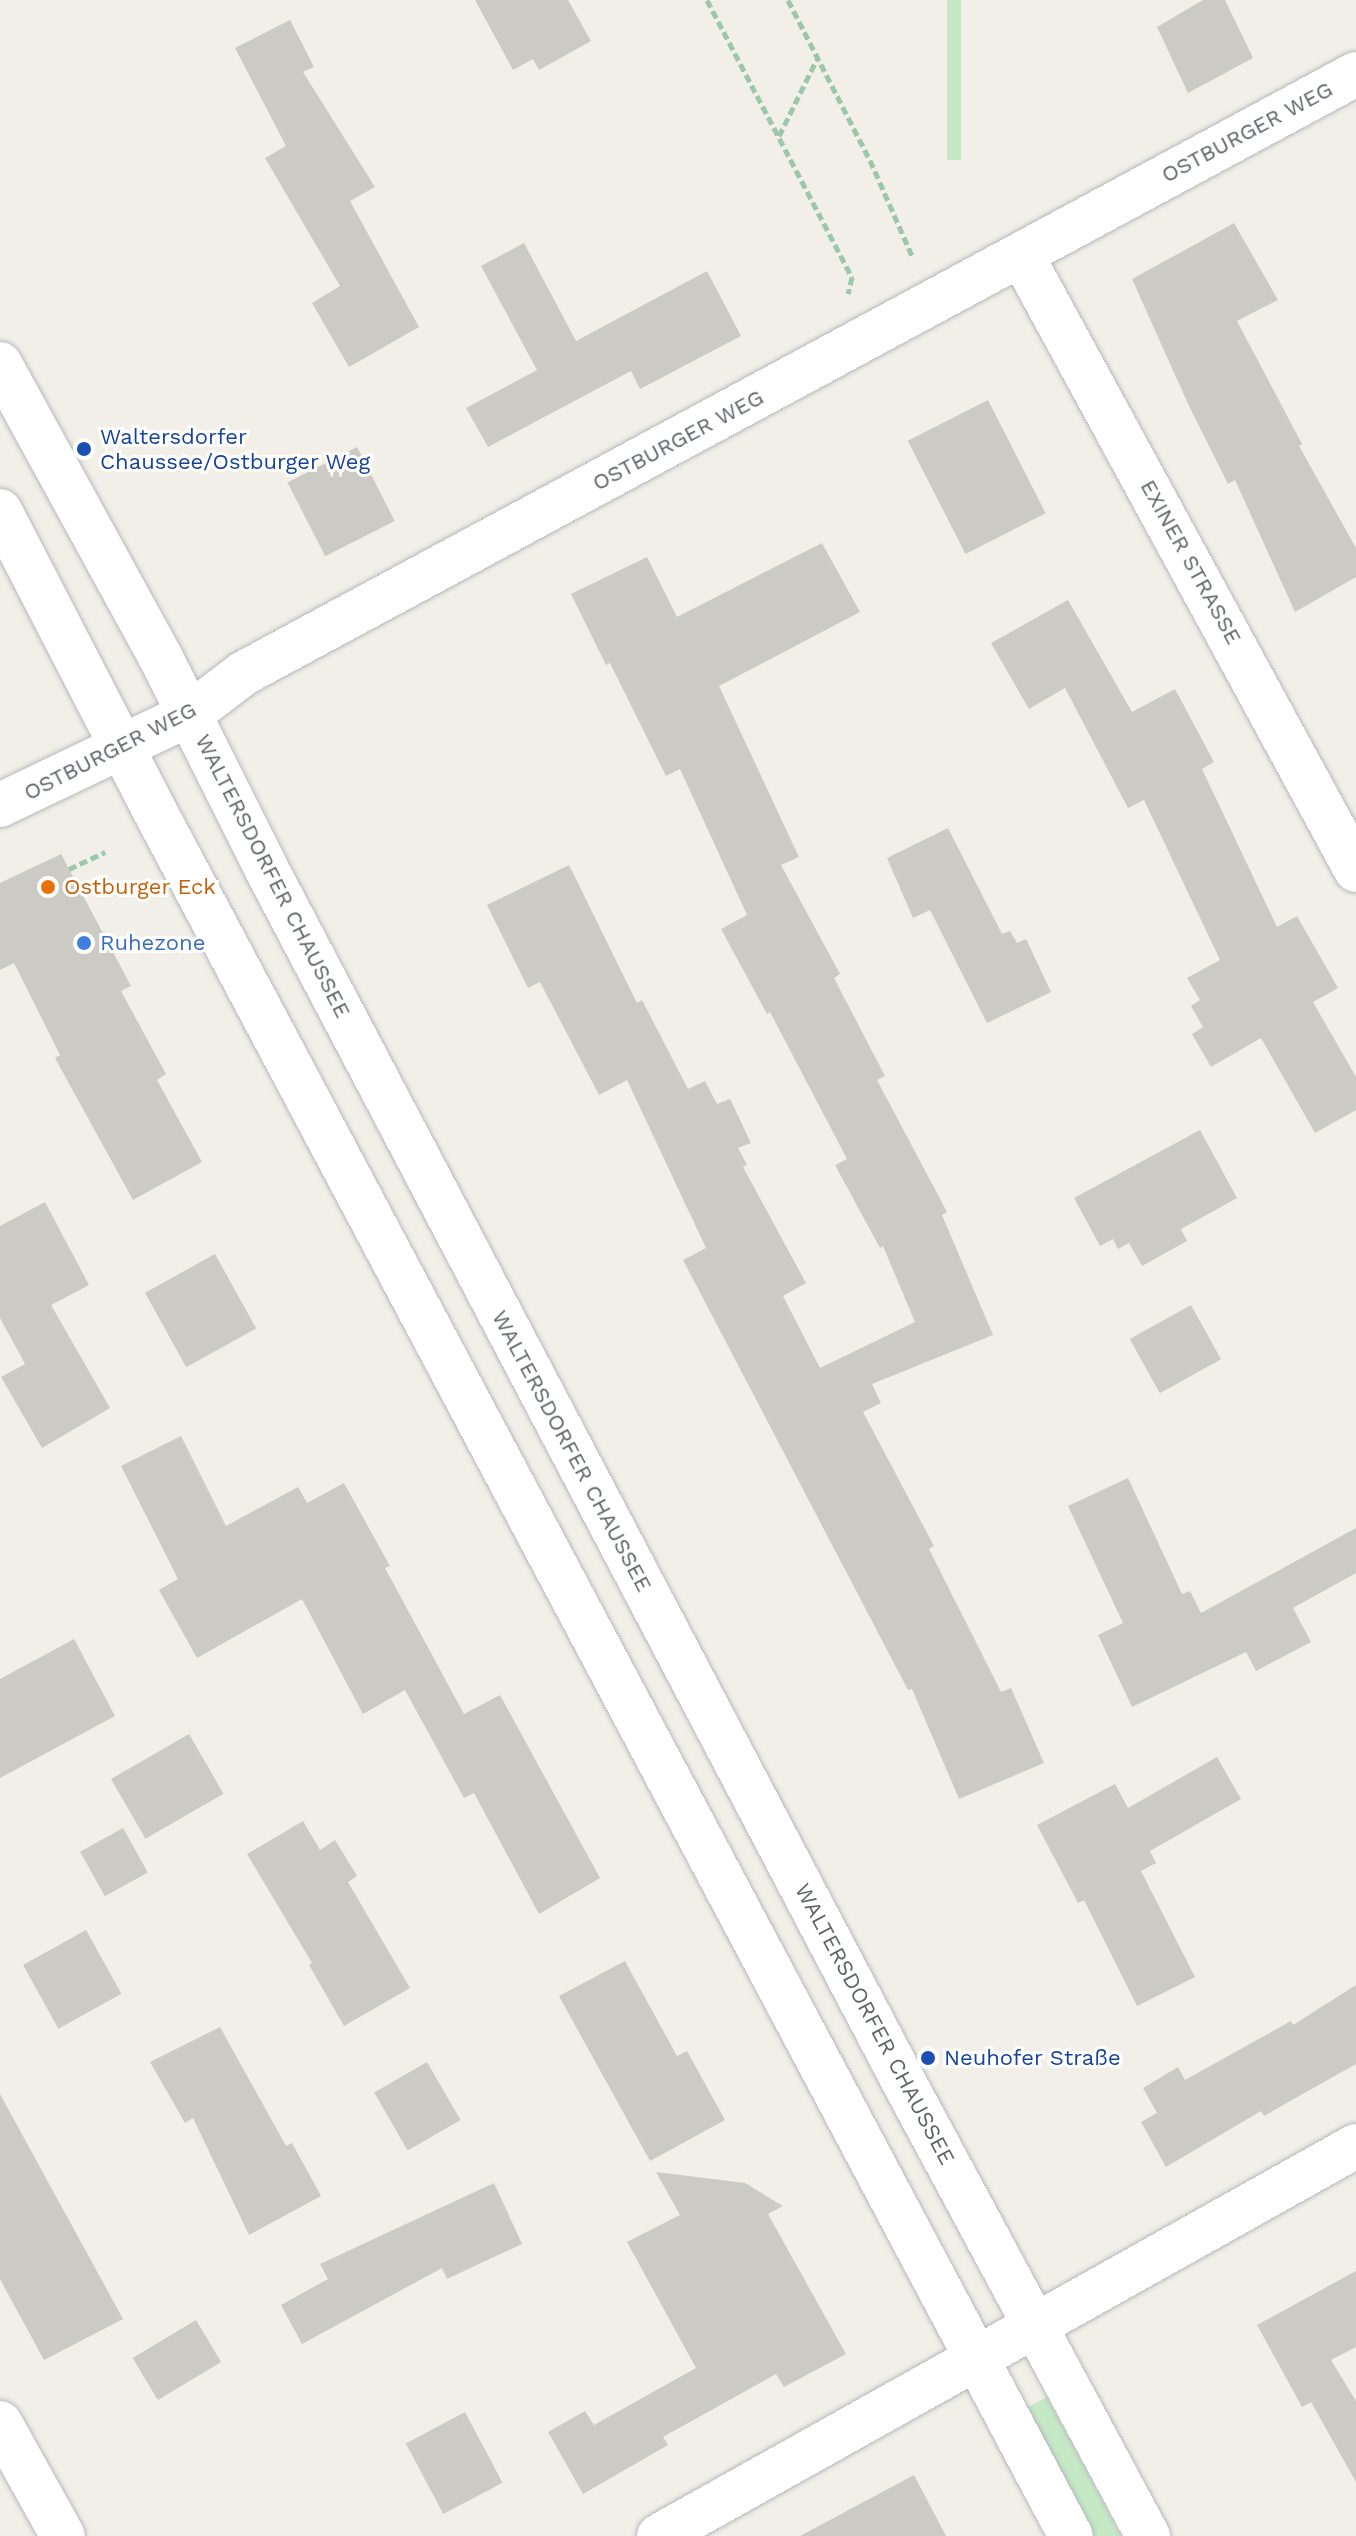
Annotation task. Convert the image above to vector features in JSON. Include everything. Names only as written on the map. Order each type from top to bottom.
[{"type":"main road","name":"OSTBURGER WEG","points":[[0,805],[190,714],[244,673],[1356,74]]},
{"type":"main road","name":"EXINER STRASSE","points":[[1022,256],[1356,870]]},
{"type":"main road","name":"WALTERSDORFER CHAUSSEE","points":[[0,364],[190,714],[267,870],[899,2073],[1148,2536]]},
{"type":"main road","points":[[0,511],[1071,2536]]},
{"type":"main road","points":[[659,2536],[925,2390],[976,2358],[1356,2146]]},
{"type":"main road","points":[[0,2423],[63,2536]]},
{"type":"path","points":[[707,0],[852,277],[846,302]]},
{"type":"path","points":[[788,0],[870,160],[917,269]]},
{"type":"path","points":[[779,136],[818,58]]},
{"type":"path","points":[[69,869],[105,852]]},
{"type":"green space","points":[[947,0],[961,0],[961,160],[947,160]]},
{"type":"green space","points":[[1047,2397],[1121,2536],[1094,2536],[1026,2408]]},
{"type":"building","points":[[475,0],[568,0],[591,41],[539,70],[533,59],[513,70]]},
{"type":"building","points":[[1203,0],[1225,0],[1253,58],[1188,93],[1157,27]]},
{"type":"building","points":[[290,20],[314,67],[303,72],[375,187],[350,201],[419,327],[349,367],[312,303],[340,286],[265,158],[286,146],[235,48]]},
{"type":"building","points":[[1234,223],[1278,300],[1237,321],[1302,444],[1299,446],[1356,548],[1356,577],[1295,612],[1235,480],[1228,484],[1189,406],[1132,279]]},
{"type":"building","points":[[524,243],[576,341],[707,271],[741,336],[640,389],[631,371],[488,447],[466,408],[537,370],[481,266]]},
{"type":"building","points":[[988,400],[1046,513],[965,554],[908,441]]},
{"type":"building","points":[[357,447],[395,521],[325,556],[288,482]]},
{"type":"building","points":[[822,543],[860,612],[719,686],[799,857],[781,865],[840,974],[834,978],[885,1076],[877,1080],[947,1212],[942,1215],[993,1335],[872,1384],[881,1403],[863,1412],[934,1546],[929,1549],[1001,1692],[1011,1688],[1044,1763],[959,1799],[912,1689],[908,1690],[683,1260],[706,1248],[627,1080],[599,1095],[540,982],[528,988],[487,905],[569,865],[637,1003],[642,1000],[688,1089],[705,1081],[717,1104],[730,1099],[751,1143],[738,1148],[747,1165],[743,1167],[806,1283],[783,1296],[820,1368],[915,1322],[883,1246],[880,1248],[835,1165],[847,1159],[770,1012],[767,1014],[721,929],[747,915],[680,769],[666,776],[610,663],[606,665],[571,594],[647,557],[677,617]]},
{"type":"building","points":[[1068,600],[1132,712],[1175,689],[1214,762],[1202,769],[1277,927],[1297,916],[1338,988],[1313,1002],[1356,1077],[1356,1110],[1315,1133],[1261,1038],[1211,1067],[1192,1034],[1203,1027],[1191,1006],[1200,1000],[1187,978],[1220,960],[1144,800],[1128,808],[1065,688],[1029,709],[991,643]]},
{"type":"building","points":[[948,828],[1002,934],[1010,931],[1017,943],[1026,939],[1051,992],[987,1023],[930,910],[913,918],[887,858]]},
{"type":"building","points":[[61,854],[131,986],[121,991],[166,1074],[157,1080],[202,1162],[133,1200],[55,1058],[60,1055],[14,963],[0,970],[0,883]]},
{"type":"building","points":[[1200,1130],[1237,1198],[1181,1229],[1187,1241],[1142,1266],[1129,1243],[1118,1249],[1113,1239],[1100,1246],[1074,1198]]},
{"type":"building","points":[[45,1202],[89,1285],[51,1305],[110,1408],[42,1448],[1,1377],[25,1364],[0,1318],[0,1226]]},
{"type":"building","points":[[215,1254],[256,1328],[186,1367],[145,1293]]},
{"type":"building","points":[[1191,1305],[1221,1359],[1160,1393],[1130,1339]]},
{"type":"building","points":[[181,1436],[226,1526],[298,1487],[307,1503],[344,1483],[390,1566],[385,1568],[464,1714],[500,1695],[600,1878],[539,1914],[474,1793],[464,1798],[405,1690],[363,1714],[302,1599],[197,1658],[159,1590],[178,1579],[121,1466]]},
{"type":"building","points":[[1128,1478],[1182,1594],[1190,1591],[1201,1613],[1356,1528],[1356,1573],[1293,1608],[1311,1642],[1256,1671],[1246,1652],[1132,1707],[1098,1635],[1123,1623],[1068,1506]]},
{"type":"building","points":[[74,1639],[115,1716],[0,1778],[0,1679]]},
{"type":"building","points":[[189,1734],[224,1794],[146,1839],[111,1779]]},
{"type":"building","points":[[1217,1757],[1241,1799],[1150,1851],[1156,1863],[1141,1871],[1195,1977],[1137,2006],[1084,1900],[1078,1903],[1037,1825],[1115,1784],[1128,1808]]},
{"type":"building","points":[[303,1821],[320,1850],[335,1840],[357,1876],[348,1882],[410,1988],[344,2026],[309,1965],[312,1963],[247,1854]]},
{"type":"building","points":[[123,1828],[148,1873],[105,1896],[80,1852]]},
{"type":"building","points":[[86,1930],[121,1994],[58,2029],[23,1965]]},
{"type":"building","points":[[625,1961],[677,2056],[687,2051],[725,2120],[650,2161],[559,1996]]},
{"type":"building","points":[[1356,1985],[1356,2064],[1264,2116],[1261,2111],[1166,2167],[1141,2122],[1157,2113],[1143,2088],[1178,2067],[1185,2080],[1291,2021],[1293,2025]]},
{"type":"building","points":[[220,2027],[286,2146],[292,2143],[321,2196],[249,2235],[193,2118],[185,2123],[150,2062]]},
{"type":"building","points":[[427,2062],[460,2120],[408,2151],[374,2092]]},
{"type":"building","points":[[0,2094],[123,2319],[44,2360],[0,2279]]},
{"type":"building","points":[[656,2172],[745,2183],[783,2206],[768,2214],[846,2354],[784,2387],[776,2374],[663,2437],[668,2445],[583,2494],[548,2432],[585,2411],[594,2425],[696,2368],[627,2242],[680,2215]]},
{"type":"building","points":[[494,2183],[522,2244],[447,2279],[442,2268],[302,2344],[281,2305],[328,2279],[320,2264]]},
{"type":"building","points":[[1356,2271],[1356,2347],[1331,2360],[1356,2401],[1356,2482],[1311,2402],[1302,2407],[1257,2325]]},
{"type":"building","points":[[196,2320],[221,2362],[158,2400],[133,2358]]},
{"type":"building","points":[[465,2412],[503,2483],[443,2514],[406,2443]]},
{"type":"building","points":[[914,2475],[946,2536],[800,2536]]},
{"type":"place","name":"Waltersdorfer Chaussee/Ostburger Weg","points":[[84,449]]},
{"type":"place","name":"Ostburger Eck","points":[[48,887]]},
{"type":"place","name":"Ruhezone","points":[[84,943]]},
{"type":"place","name":"Neuhofer Straße","points":[[928,2058]]}]
